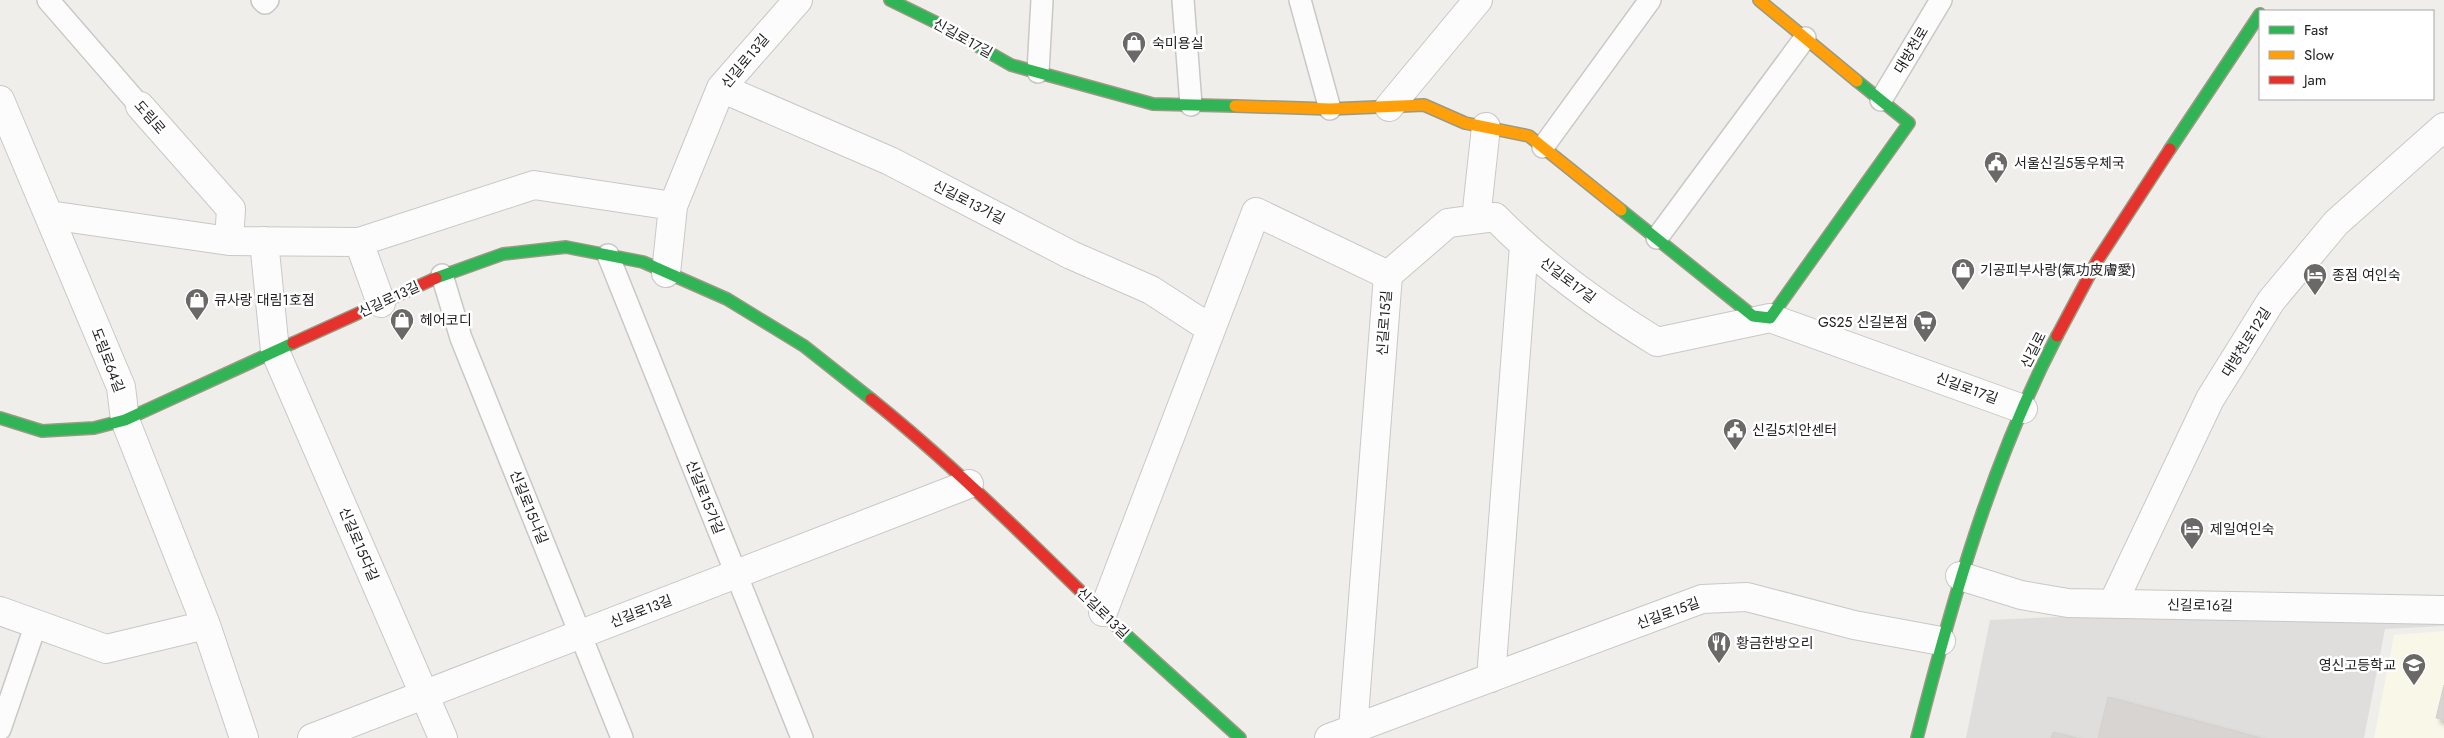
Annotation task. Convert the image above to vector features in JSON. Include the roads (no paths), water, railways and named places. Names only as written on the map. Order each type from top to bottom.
[{"type":"street","name":"신길로13길","points":[[666,273],[673,206],[721,88],[798,0]]},
{"type":"street","name":"신길로17길","points":[[890,0],[938,23],[1011,65],[1153,104],[1330,109],[1424,105],[1465,122],[1529,136],[1753,316],[1770,318],[2023,408]]},
{"type":"street","points":[[1389,107],[1478,0]]},
{"type":"street","points":[[1759,0],[1909,123],[1770,318]]},
{"type":"street","name":"신길로","points":[[1917,738],[1940,641],[1960,576],[1992,481],[2023,408],[2079,292],[2127,214],[2259,16]]},
{"type":"street","name":"신길로13가길","points":[[721,88],[890,161],[1071,255],[1151,290],[1211,329]]},
{"type":"street","name":"도림로64길","points":[[0,100],[122,387],[125,420],[206,625],[244,738]]},
{"type":"street","name":"도림로","points":[[140,106],[231,209],[229,241]]},
{"type":"street","points":[[1476,219],[1486,127]]},
{"type":"street","name":"대방천로12길","points":[[2113,603],[2210,399],[2271,301],[2336,223],[2444,127]]},
{"type":"street","points":[[49,215],[229,241],[359,242],[534,185],[673,206]]},
{"type":"street","points":[[1103,612],[1256,212],[1388,276]]},
{"type":"street","name":"신길로17길","points":[[1388,276],[1448,223],[1495,217],[1524,246],[1622,320],[1657,342],[1770,318]]},
{"type":"street","name":"신길로15다길","points":[[264,241],[276,351],[443,738]]},
{"type":"street","points":[[359,242],[381,303]]},
{"type":"street","points":[[1491,678],[1524,246]]},
{"type":"street","name":"신길로13길","points":[[0,418],[42,431],[94,428],[125,420],[442,274],[503,254],[566,247],[643,262],[728,299],[804,346],[908,429],[1240,738]]},
{"type":"street","name":"신길로15길","points":[[1388,276],[1341,733],[1702,599],[1747,598],[1854,625],[1940,641]]},
{"type":"street","name":"신길로13길","points":[[312,738],[969,484]]},
{"type":"street","name":"신길로16길","points":[[1960,576],[2021,595],[2068,602],[2444,610]]},
{"type":"street","points":[[0,612],[106,649],[206,625]]},
{"type":"lane","name":"도림로","points":[[48,0],[140,106]]},
{"type":"lane","points":[[262,0],[265,3],[268,0]]},
{"type":"lane","points":[[1038,72],[1042,0]]},
{"type":"lane","points":[[1183,0],[1191,105]]},
{"type":"lane","points":[[1300,0],[1330,109]]},
{"type":"lane","points":[[1543,147],[1650,0]]},
{"type":"lane","name":"대방천로","points":[[1881,100],[1941,0]]},
{"type":"lane","points":[[1656,238],[1805,38]]},
{"type":"lane","name":"신길로15가길","points":[[608,255],[802,738]]},
{"type":"lane","name":"신길로15나길","points":[[442,274],[461,338],[622,738]]},
{"type":"lane","points":[[0,729],[36,624]]},
{"type":"place","name":"숙미용실","points":[[1134,64]]},
{"type":"place","name":"서울신길5동우체국","points":[[1996,184]]},
{"type":"place","name":"기공피부사랑(氣功皮膚愛)","points":[[1963,291]]},
{"type":"place","name":"종점 여인숙","points":[[2315,296]]},
{"type":"place","name":"큐사랑 대림1호점","points":[[197,321]]},
{"type":"place","name":"헤어코디","points":[[402,341]]},
{"type":"place","name":"GS25 신길본점","points":[[1925,343]]},
{"type":"place","name":"신길5치안센터","points":[[1735,451]]},
{"type":"place","name":"제일여인숙","points":[[2192,550]]},
{"type":"place","name":"황금한방오리","points":[[1719,664]]},
{"type":"place","name":"영신고등학교","points":[[2414,686]]}]
